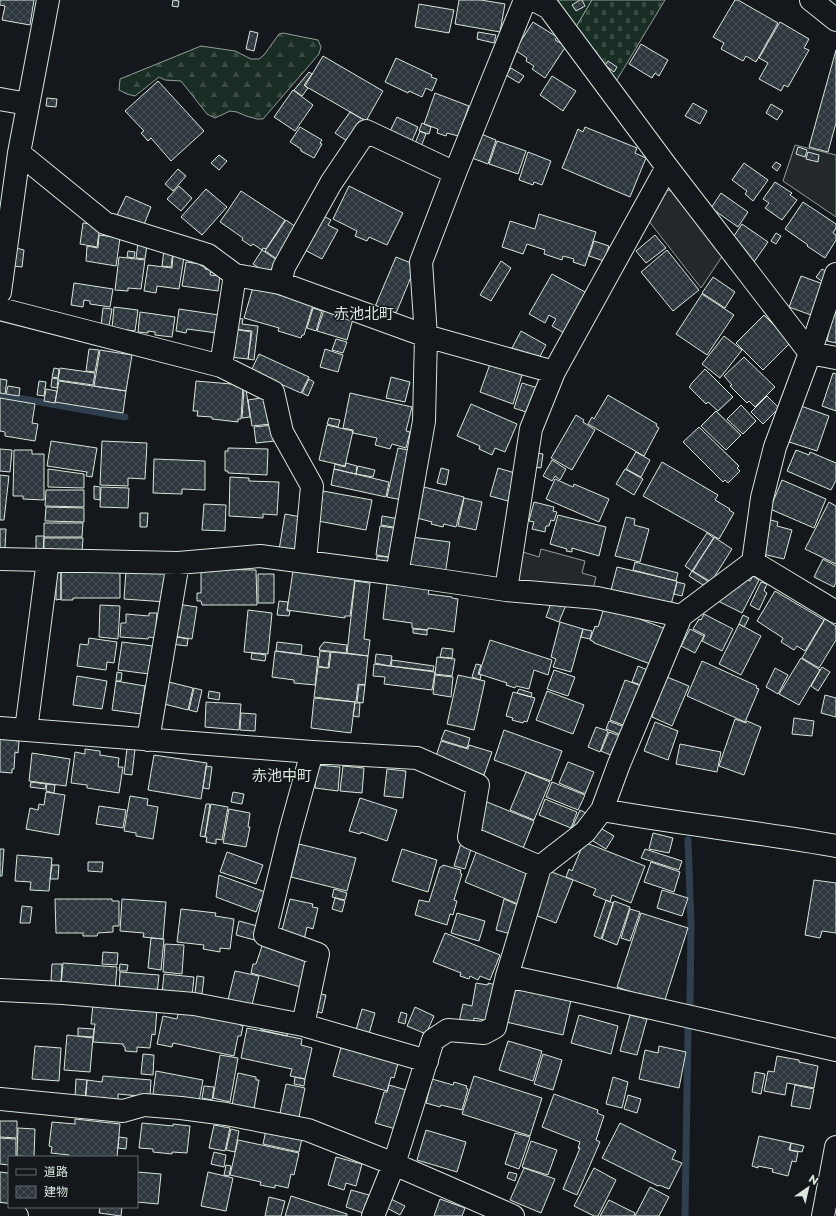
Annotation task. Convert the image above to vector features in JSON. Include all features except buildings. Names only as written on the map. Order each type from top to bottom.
[{"type":"street","points":[[0,292],[19,153],[48,0]]},
{"type":"street","points":[[397,574],[424,421],[426,336],[421,262],[455,173],[525,0]]},
{"type":"street","points":[[534,0],[549,8],[667,167],[810,353],[836,358]]},
{"type":"street","points":[[811,0],[836,20]]},
{"type":"street","points":[[0,99],[28,104]]},
{"type":"street","points":[[280,283],[284,267],[331,183],[366,131],[455,173]]},
{"type":"street","points":[[19,153],[106,223],[208,255],[235,275],[280,283],[426,336],[554,372]]},
{"type":"street","points":[[506,590],[531,429],[554,372],[667,167]]},
{"type":"street","points":[[373,1216],[394,1164],[433,1040],[448,1030],[484,1033],[495,1027],[507,976],[540,867],[585,832],[602,810],[619,764],[681,616],[753,562],[762,498],[775,447],[810,353],[836,274]]},
{"type":"street","points":[[221,366],[235,275]]},
{"type":"street","points":[[0,309],[221,366],[273,392],[282,432],[312,486],[305,562]]},
{"type":"street","points":[[0,559],[178,564],[260,556],[506,590],[596,598],[681,616]]},
{"type":"street","points":[[26,730],[48,560]]},
{"type":"street","points":[[753,562],[836,612]]},
{"type":"street","points":[[148,740],[178,564]]},
{"type":"street","points":[[0,728],[312,752],[417,758],[478,785],[469,837],[540,867]]},
{"type":"street","points":[[303,1024],[318,954],[265,935],[290,832],[312,752]]},
{"type":"street","points":[[602,810],[836,846]]},
{"type":"street","points":[[507,976],[836,1050]]},
{"type":"street","points":[[0,990],[63,993],[194,1004],[303,1024],[427,1061]]},
{"type":"street","points":[[0,1099],[123,1111],[144,1105],[180,1108],[226,1114],[308,1130],[394,1164],[513,1216]]},
{"type":"street","points":[[823,1216],[836,1147]]},
{"type":"street","points":[[0,1214],[17,1216]]},
{"type":"green space","points":[[556,0],[592,0],[576,27]]},
{"type":"green space","points":[[592,0],[665,0],[615,83],[576,27]]},
{"type":"green space","points":[[283,33],[318,40],[321,47],[319,54],[263,119],[257,119],[230,111],[215,118],[207,114],[181,81],[165,80],[159,77],[135,96],[119,90],[120,79],[201,46],[235,51],[251,59],[259,59],[264,55],[279,34]]},
{"type":"shaded area","points":[[795,145],[836,155],[836,217],[783,181]]},
{"type":"shaded area","points":[[664,190],[673,191],[723,255],[701,288],[648,220]]},
{"type":"shaded area","points":[[541,549],[585,561],[582,573],[596,577],[592,593],[515,581],[523,552],[539,557]]},
{"type":"waterway","points":[[0,395],[125,417]]},
{"type":"waterway","points":[[688,840],[691,924],[690,1006]]},
{"type":"waterway","points":[[685,1216],[688,1029]]},
{"type":"district","name":"赤池北町","points":[[364,314]]},
{"type":"district","name":"赤池中町","points":[[282,776]]}]
